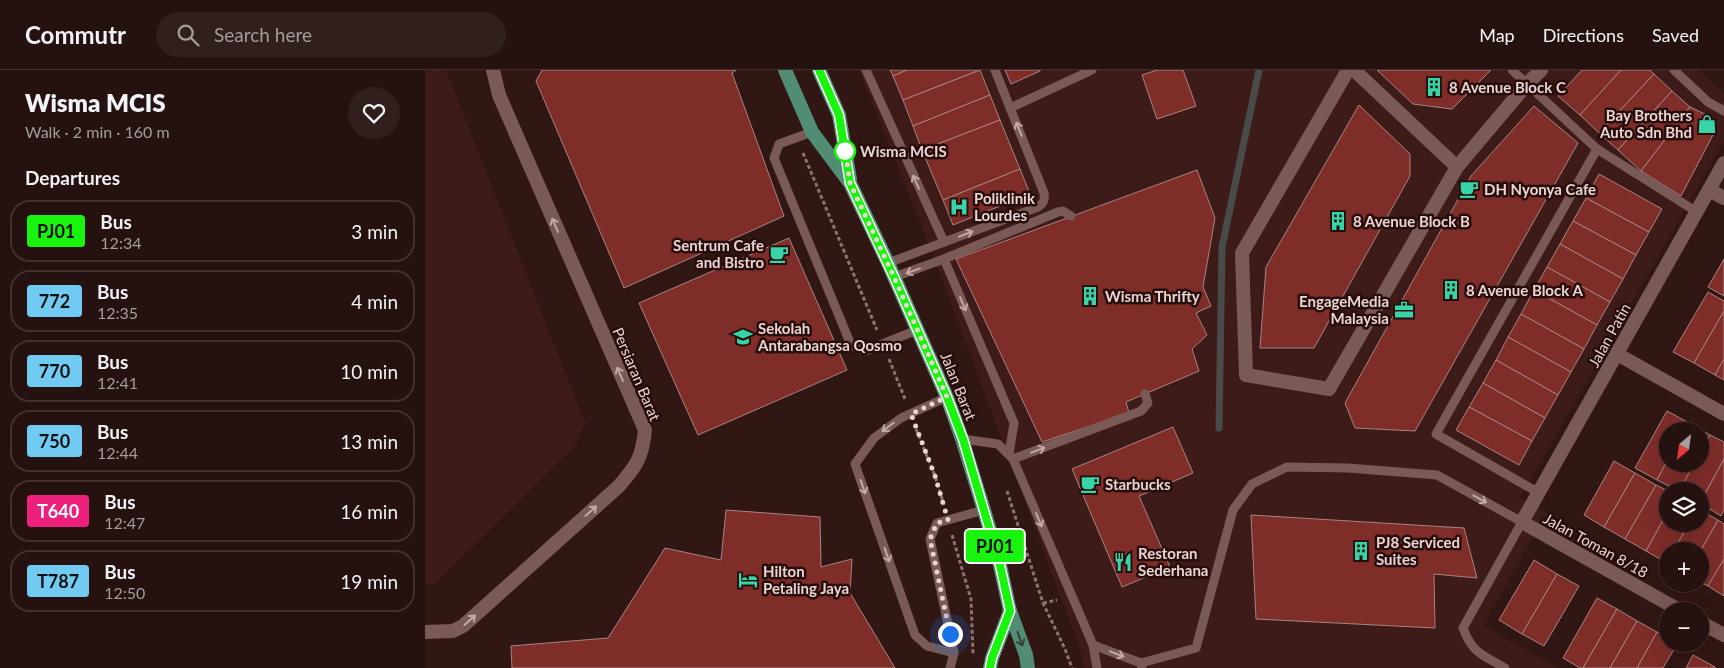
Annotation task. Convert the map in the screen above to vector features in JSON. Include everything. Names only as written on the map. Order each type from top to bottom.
[{"type":"main road","name":"Jalan Barat","points":[[785,70],[812,132],[850,183],[888,263],[947,397],[963,439],[1000,565],[1010,611],[1026,655],[1028,668]]},
{"type":"main road","name":"Jalan Barat","points":[[819,70],[839,115],[850,183]]},
{"type":"main road","points":[[990,668],[1010,611]]},
{"type":"street","name":"Persiaran Barat","points":[[425,632],[453,630],[463,626],[619,486],[641,457],[645,430],[499,95],[493,70]]},
{"type":"street","points":[[1348,70],[1242,253],[1246,375],[1329,389],[1457,167],[1541,70]]},
{"type":"street","points":[[1354,70],[1457,167]]},
{"type":"street","name":"Jalan Patin","points":[[1522,522],[1724,163]]},
{"type":"street","points":[[1709,190],[1724,198]]},
{"type":"street","points":[[1617,354],[1724,414]]},
{"type":"street","name":"Jalan Toman 8/18","points":[[1522,522],[1665,602]]},
{"type":"street","points":[[1709,627],[1724,636]]},
{"type":"lane","points":[[865,70],[944,242]]},
{"type":"lane","points":[[888,263],[1038,207],[1043,203],[1045,193],[995,70]]},
{"type":"lane","points":[[1011,108],[1092,70]]},
{"type":"lane","points":[[1512,70],[1597,149],[1697,212]]},
{"type":"lane","points":[[1674,70],[1708,102],[1724,111]]},
{"type":"lane","points":[[812,132],[779,144],[773,158],[851,345],[865,351],[917,330]]},
{"type":"lane","points":[[1539,493],[1436,434],[1597,149]]},
{"type":"lane","points":[[894,277],[944,260],[1058,212],[1063,211],[1071,216]]},
{"type":"lane","points":[[944,260],[1014,423],[1011,456]]},
{"type":"lane","points":[[1011,456],[1141,411],[1148,403],[1145,394]]},
{"type":"lane","points":[[947,397],[901,418],[874,438],[855,464],[915,635],[927,646],[954,653]]},
{"type":"lane","points":[[963,439],[998,444],[1011,456],[1093,645],[1097,668]]},
{"type":"lane","points":[[1093,645],[1141,665],[1196,648],[1233,510],[1253,484],[1287,467],[1348,468],[1437,475],[1522,522],[1463,628],[1468,642],[1476,650],[1505,668]]},
{"type":"lane","points":[[950,668],[954,653],[930,539],[937,523],[984,510]]},
{"type":"path","points":[[796,137],[935,476],[971,599],[973,658]]},
{"type":"path","points":[[1006,486],[1043,603],[1072,668]]},
{"type":"shaded area","points":[[425,70],[446,70],[585,423],[574,447],[434,585],[425,585]]},
{"type":"shaded area","points":[[859,70],[1699,70],[1724,94],[1724,141],[1520,498],[1547,513],[1483,625],[1558,668],[1084,668],[1080,649],[932,252]]},
{"type":"building","points":[[542,70],[736,70],[732,73],[784,216],[624,288],[536,81]]},
{"type":"building","points":[[890,70],[907,70],[893,76]]},
{"type":"building","points":[[907,70],[980,70],[903,100],[893,76]]},
{"type":"building","points":[[980,70],[990,95],[913,126],[903,100]]},
{"type":"building","points":[[1005,70],[1040,70],[1040,71],[1011,84]]},
{"type":"building","points":[[1157,70],[1183,70],[1196,106],[1157,119],[1142,75]]},
{"type":"building","name":"8 Avenue Block C","points":[[1377,70],[1491,70],[1452,109],[1413,104]]},
{"type":"building","points":[[1582,70],[1621,70],[1580,115],[1558,96]]},
{"type":"building","points":[[1621,70],[1650,70],[1654,74],[1599,133],[1580,115]]},
{"type":"building","points":[[1654,74],[1672,91],[1618,150],[1599,133]]},
{"type":"building","points":[[1672,91],[1690,107],[1641,171],[1618,150]]},
{"type":"building","points":[[990,95],[1000,120],[922,150],[913,126]]},
{"type":"building","name":"8 Avenue Block B","points":[[1359,105],[1410,154],[1410,176],[1314,348],[1260,348],[1266,267]]},
{"type":"building","name":"8 Avenue Block A","points":[[1534,106],[1578,143],[1415,431],[1355,428],[1345,403],[1471,176]]},
{"type":"building","points":[[1690,107],[1711,117],[1714,133],[1681,196],[1641,171]]},
{"type":"building","points":[[1000,120],[1020,169],[943,200],[922,150]]},
{"type":"building","points":[[1020,169],[1030,194],[953,225],[943,200]]},
{"type":"building","name":"Wisma Thrifty","points":[[1197,170],[1215,218],[1203,287],[1211,306],[1196,313],[1207,335],[1192,349],[1199,371],[1126,402],[1129,413],[1042,442],[956,259]]},
{"type":"building","points":[[1599,174],[1662,209],[1649,232],[1586,198]]},
{"type":"building","points":[[1586,198],[1649,232],[1636,255],[1573,221]]},
{"type":"building","points":[[1573,221],[1636,255],[1623,279],[1560,244]]},
{"type":"building","name":"Sekolah Antarabangsa Qosmo","points":[[789,238],[847,370],[698,435],[639,303]]},
{"type":"building","points":[[1560,244],[1623,279],[1610,302],[1547,267]]},
{"type":"building","points":[[1724,259],[1724,296],[1708,287]]},
{"type":"building","points":[[1547,267],[1610,302],[1597,325],[1534,290]]},
{"type":"building","points":[[1534,290],[1597,325],[1584,349],[1521,314]]},
{"type":"building","points":[[1708,292],[1724,301],[1724,311],[1694,363],[1673,352]]},
{"type":"building","points":[[1724,311],[1724,359],[1715,375],[1694,363]]},
{"type":"building","points":[[1521,314],[1584,349],[1571,372],[1508,337]]},
{"type":"building","points":[[1508,337],[1571,372],[1558,395],[1496,360]]},
{"type":"building","points":[[1724,359],[1724,380],[1715,375]]},
{"type":"building","points":[[1496,360],[1558,395],[1545,418],[1483,383]]},
{"type":"building","points":[[1483,383],[1545,418],[1532,441],[1469,407]]},
{"type":"building","points":[[1469,407],[1532,441],[1519,465],[1456,430]]},
{"type":"building","points":[[1667,411],[1687,422],[1661,422]]},
{"type":"building","points":[[1659,425],[1659,472],[1661,472],[1657,480],[1635,468]]},
{"type":"building","points":[[1173,427],[1193,473],[1139,496],[1170,567],[1122,587],[1072,469]]},
{"type":"building","points":[[1710,435],[1724,442],[1724,459],[1709,486],[1709,482],[1684,482],[1690,472],[1709,472]]},
{"type":"building","points":[[1724,459],[1724,510],[1721,516],[1709,509],[1709,486]]},
{"type":"building","points":[[1614,461],[1635,473],[1604,527],[1584,515]]},
{"type":"building","points":[[1661,472],[1690,472],[1684,482],[1661,482],[1657,480]]},
{"type":"building","points":[[1635,473],[1656,485],[1625,539],[1604,527]]},
{"type":"building","points":[[1656,485],[1659,486],[1659,527],[1646,551],[1625,539]]},
{"type":"building","name":"Hilton Petaling Jaya","points":[[726,510],[820,517],[821,567],[852,559],[850,593],[895,668],[512,668],[511,646],[608,638],[665,548],[721,560]]},
{"type":"building","name":"PJ8 Serviced Suites","points":[[1251,515],[1464,528],[1477,578],[1434,574],[1435,628],[1256,619]]},
{"type":"building","points":[[1709,515],[1718,520],[1706,542],[1678,542],[1684,532],[1709,532]]},
{"type":"building","points":[[1718,520],[1724,524],[1724,559],[1709,584],[1709,542],[1706,542]]},
{"type":"building","points":[[1659,527],[1659,532],[1684,532],[1678,542],[1659,542],[1659,558],[1646,551]]},
{"type":"building","points":[[1724,559],[1724,596],[1709,587]]},
{"type":"building","points":[[1534,560],[1557,574],[1522,634],[1499,620]]},
{"type":"building","points":[[1557,574],[1579,586],[1544,646],[1522,634]]},
{"type":"building","points":[[1597,598],[1617,609],[1583,668],[1580,668],[1563,658]]},
{"type":"building","points":[[1617,609],[1637,621],[1610,668],[1583,668]]},
{"type":"building","points":[[1637,621],[1657,632],[1637,668],[1610,668]]},
{"type":"building","points":[[1657,632],[1659,633],[1659,652],[1672,652],[1663,668],[1637,668]]},
{"type":"building","points":[[1693,655],[1715,667],[1715,668],[1686,668]]},
{"type":"waterway","points":[[1219,428],[1222,247],[1259,70]]},
{"type":"bus line","name":"PJ01","points":[[819,70],[839,115],[850,183],[947,397],[963,439],[1000,565],[1010,611],[990,668]]},
{"type":"place","name":"8 Avenue Block C","points":[[1434,87]]},
{"type":"place","name":"Bay Brothers Auto Sdn Bhd","points":[[1707,124]]},
{"type":"place","name":"Wisma MCIS","points":[[845,151]]},
{"type":"place","name":"DH Nyonya Cafe","points":[[1469,189]]},
{"type":"place","name":"Poliklinik Lourdes","points":[[959,207]]},
{"type":"place","name":"8 Avenue Block B","points":[[1338,221]]},
{"type":"place","name":"Sentrum Cafe and Bistro","points":[[779,254]]},
{"type":"place","name":"8 Avenue Block A","points":[[1451,290]]},
{"type":"place","name":"Wisma Thrifty","points":[[1090,296]]},
{"type":"place","name":"EngageMedia Malaysia","points":[[1404,310]]},
{"type":"place","name":"Sekolah Antarabangsa Qosmo","points":[[743,337]]},
{"type":"place","name":"Starbucks","points":[[1090,484]]},
{"type":"place","name":"PJ8 Serviced Suites","points":[[1361,551]]},
{"type":"place","name":"Restoran Sederhana","points":[[1123,562]]},
{"type":"place","name":"Hilton Petaling Jaya","points":[[748,580]]},
{"type":"route","points":[[845,151],[845,149],[850,183],[947,397],[911,414],[935,476],[948,520],[937,523],[930,539],[950,634]]}]
